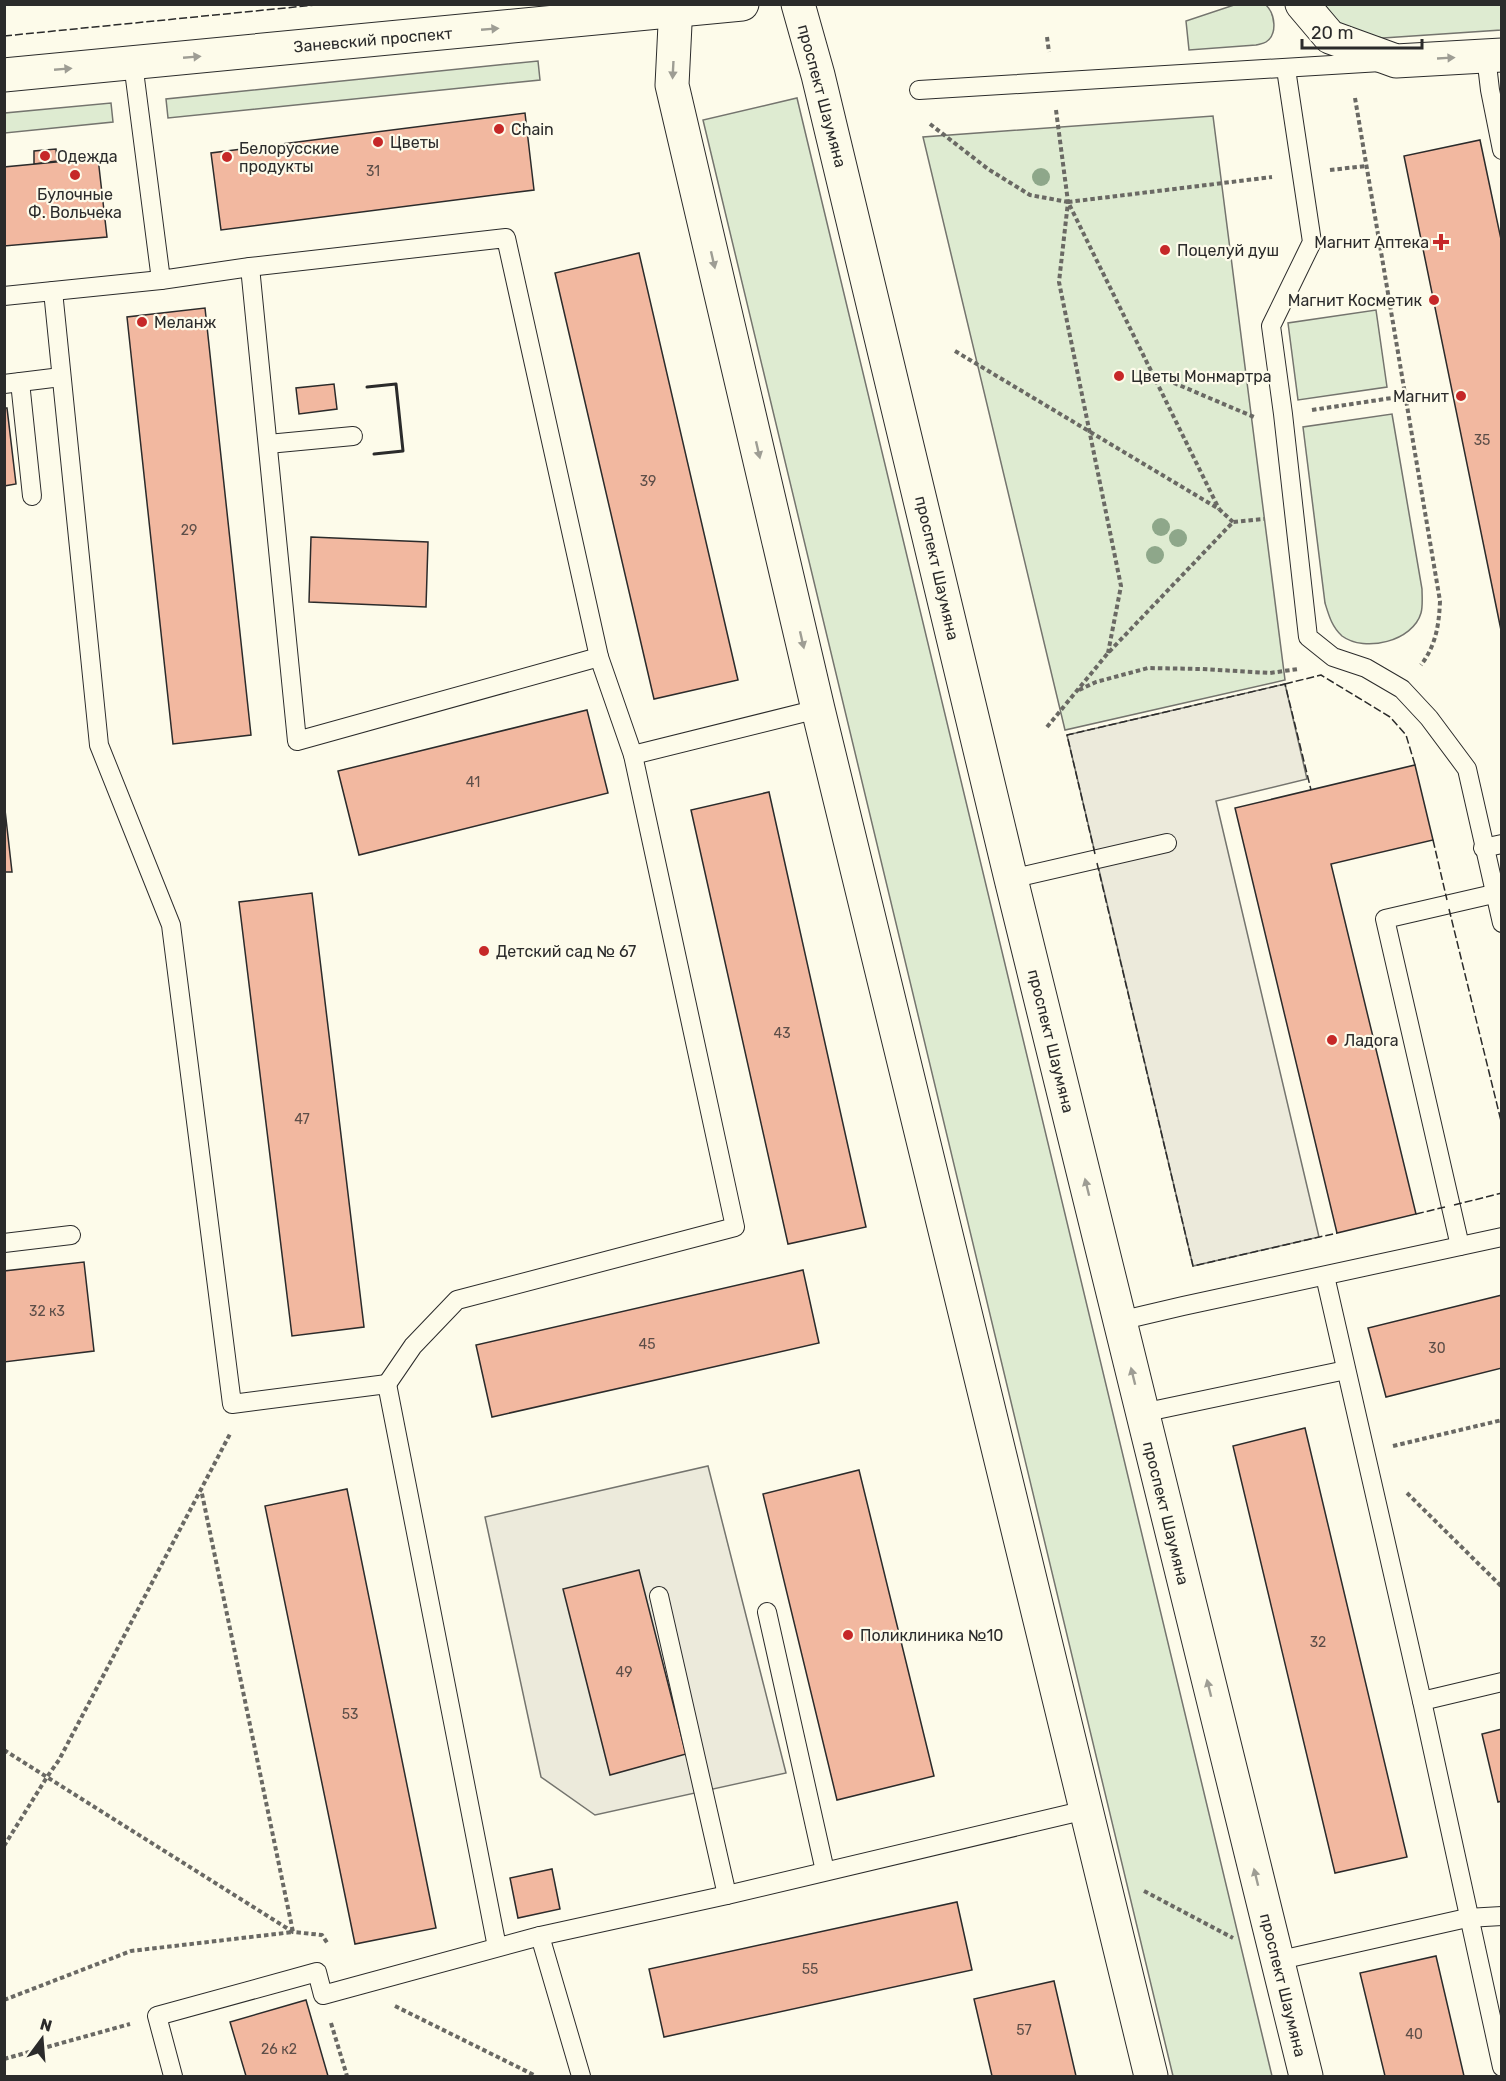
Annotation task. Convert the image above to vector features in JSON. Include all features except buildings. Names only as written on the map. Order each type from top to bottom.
[{"type":"street","name":"Заневский проспект","points":[[4,75],[676,8],[742,4]]},
{"type":"street","name":"проспект Шаумяна","points":[[798,4],[818,75],[1119,1322],[1306,2076]]},
{"type":"street","points":[[1302,4],[1330,37],[1396,61],[1494,56]]},
{"type":"street","points":[[676,8],[672,85],[818,709],[1151,2076]]},
{"type":"lane","points":[[1494,56],[1490,90],[1502,150]]},
{"type":"lane","points":[[919,90],[1396,61]]},
{"type":"lane","points":[[134,63],[161,280]]},
{"type":"lane","points":[[1286,69],[1312,242],[1271,326],[1308,637],[1333,657],[1366,668],[1402,689],[1429,718],[1467,769],[1483,848],[1498,892],[1502,923]]},
{"type":"lane","points":[[4,296],[161,280],[250,267],[506,238],[599,657],[633,755],[735,1227],[458,1300],[413,1346],[387,1384],[497,1947]]},
{"type":"lane","points":[[250,267],[297,741],[599,657]]},
{"type":"lane","points":[[53,291],[99,745],[171,925],[232,1404],[387,1384]]},
{"type":"lane","points":[[32,496],[12,383],[62,377]]},
{"type":"lane","points":[[268,444],[353,436]]},
{"type":"lane","points":[[633,755],[818,709]]},
{"type":"lane","points":[[1011,879],[1167,843]]},
{"type":"lane","points":[[1483,848],[1502,844]]},
{"type":"lane","points":[[1460,1246],[1385,919],[1498,892]]},
{"type":"lane","points":[[4,1243],[71,1235]]},
{"type":"lane","points":[[1119,1322],[1502,1237]]},
{"type":"lane","points":[[1325,1276],[1422,1701],[1467,1918],[1502,2067]]},
{"type":"lane","points":[[1142,1413],[1346,1370]]},
{"type":"lane","points":[[659,1596],[727,1894]]},
{"type":"lane","points":[[766,1612],[825,1872]]},
{"type":"lane","points":[[1422,1701],[1502,1682]]},
{"type":"lane","points":[[173,2076],[157,2016],[316,1972],[323,1995],[540,1936],[1086,1810]]},
{"type":"lane","points":[[1276,1960],[1467,1918],[1502,1916]]},
{"type":"lane","points":[[540,1936],[581,2076]]},
{"type":"path","points":[[1047,37],[1068,202],[1059,282],[1121,586],[1108,653]]},
{"type":"path","points":[[1355,98],[1440,601],[1439,628],[1430,654],[1402,689]]},
{"type":"path","points":[[930,124],[988,169],[1030,195],[1068,202],[1366,166]]},
{"type":"path","points":[[1068,202],[1219,509]]},
{"type":"path","points":[[954,351],[1219,509],[1233,522]]},
{"type":"path","points":[[1047,727],[1108,653],[1233,522],[1294,516]]},
{"type":"path","points":[[1078,690],[1096,682],[1148,668],[1270,673],[1305,668],[1333,657]]},
{"type":"path","points":[[4,1846],[59,1760],[201,1489],[235,1423],[232,1404]]},
{"type":"path","points":[[1366,1452],[1502,1420]]},
{"type":"path","points":[[1366,1452],[1502,1587]]},
{"type":"path","points":[[201,1489],[293,1932]]},
{"type":"path","points":[[4,1750],[293,1932]]},
{"type":"path","points":[[1100,1866],[1185,1914],[1276,1960]]},
{"type":"path","points":[[4,2000],[131,1951],[293,1932],[322,1935],[355,1986],[536,2076]]},
{"type":"path","points":[[323,1995],[347,2076]]},
{"type":"path","points":[[4,2059],[157,2016]]},
{"type":"green space","points":[[1234,5],[1266,5],[1274,24],[1270,38],[1265,43],[1256,45],[1189,50],[1186,21]]},
{"type":"green space","points":[[1325,5],[1501,5],[1501,30],[1383,38],[1350,29],[1335,19]]},
{"type":"green space","points":[[538,61],[540,80],[168,118],[166,99]]},
{"type":"green space","points":[[797,98],[1272,2076],[1173,2076],[703,120]]},
{"type":"green space","points":[[111,103],[113,122],[5,133],[5,113]]},
{"type":"green space","points":[[1213,116],[1285,680],[1065,730],[923,137]]},
{"type":"green space","points":[[1376,310],[1387,387],[1298,400],[1288,323]]},
{"type":"green space","points":[[1392,414],[1422,589],[1422,607],[1416,623],[1409,631],[1387,641],[1363,644],[1352,641],[1339,633],[1331,621],[1325,603],[1303,427]]},
{"type":"shaded area","points":[[1285,684],[1307,779],[1216,801],[1319,1237],[1193,1266],[1067,735]]},
{"type":"shaded area","points":[[708,1466],[786,1773],[595,1815],[541,1777],[485,1517]]},
{"type":"fence","points":[[4,36],[325,4]]},
{"type":"fence","points":[[1285,684],[1321,675],[1390,717],[1406,735],[1415,765]]},
{"type":"fence","points":[[1095,854],[1067,735],[1285,684],[1311,790]]},
{"type":"fence","points":[[1433,840],[1447,900]]},
{"type":"fence","points":[[1097,863],[1193,1266],[1337,1233]]},
{"type":"fence","points":[[1449,909],[1502,1125]]},
{"type":"fence","points":[[1454,1205],[1502,1193]]},
{"type":"fence","points":[[1416,1214],[1445,1207]]},
{"type":"wall","points":[[367,387],[396,384],[403,451],[374,454]]},
{"type":"place","name":"Chain","points":[[499,129]]},
{"type":"place","name":"Цветы","points":[[378,142]]},
{"type":"place","name":"Одежда","points":[[45,156]]},
{"type":"place","name":"Белорусские продукты","points":[[227,157]]},
{"type":"place","name":"Булочные Ф. Вольчека","points":[[75,175]]},
{"type":"place","name":"Магнит Аптека","points":[[1441,242]]},
{"type":"place","name":"Поцелуй душ","points":[[1165,250]]},
{"type":"place","name":"Магнит Косметик","points":[[1434,300]]},
{"type":"place","name":"Меланж","points":[[142,322]]},
{"type":"place","name":"Цветы Монмартра","points":[[1119,376]]},
{"type":"place","name":"Магнит","points":[[1461,396]]},
{"type":"place","name":"Детский сад № 67","points":[[484,951]]},
{"type":"place","name":"Ладога","points":[[1332,1040]]},
{"type":"place","name":"Поликлиника №10","points":[[848,1635]]}]
